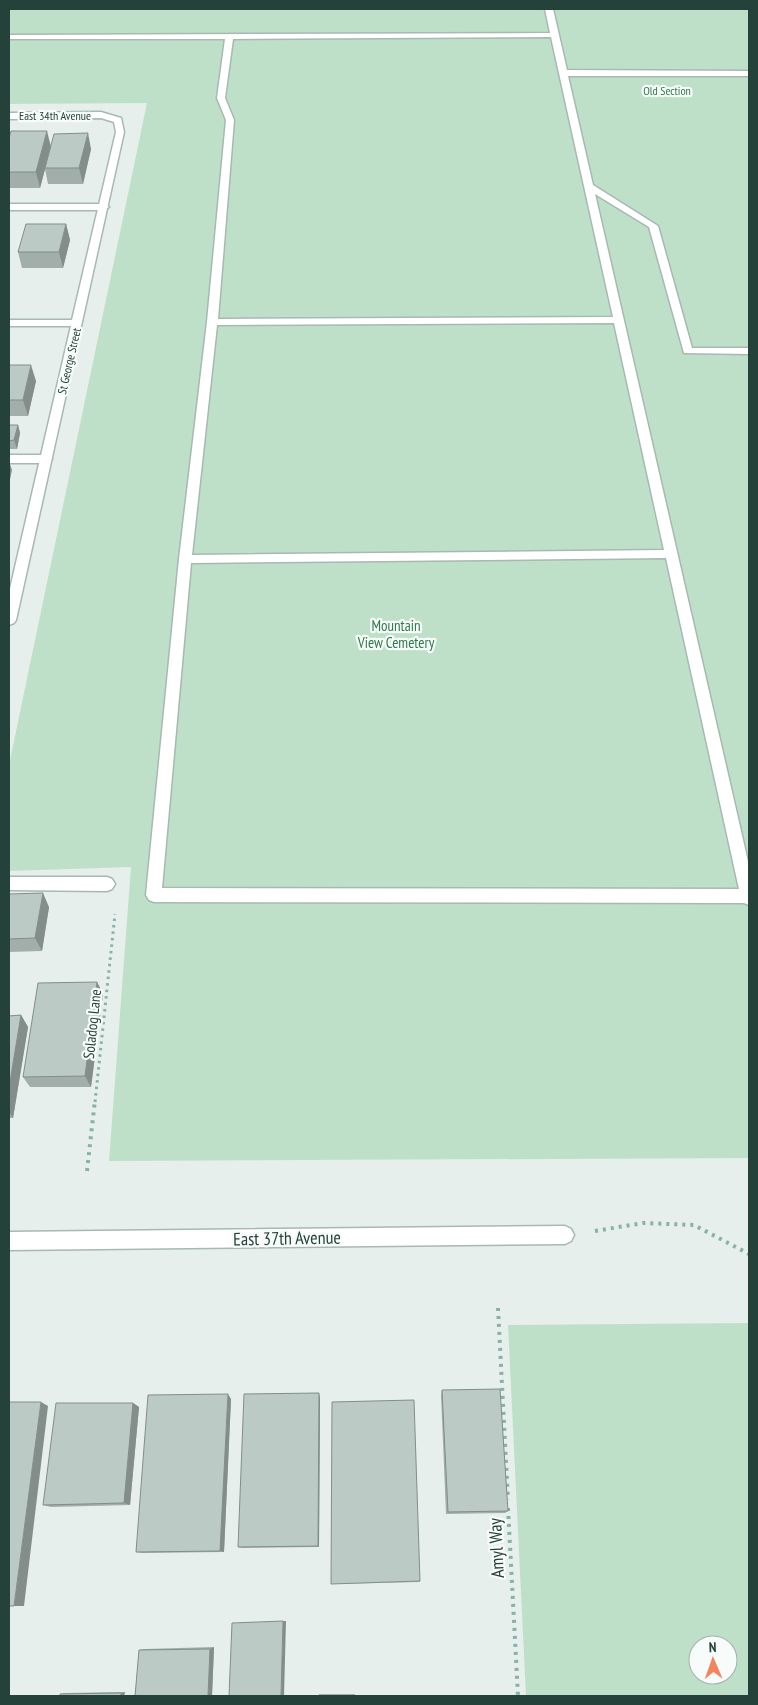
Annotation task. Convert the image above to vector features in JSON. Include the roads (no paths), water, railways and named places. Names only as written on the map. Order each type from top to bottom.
[{"type":"street","points":[[229,36],[222,98],[230,120],[212,322],[185,559],[154,895],[749,897],[549,9]]},
{"type":"street","points":[[9,37],[556,35]]},
{"type":"street","points":[[564,73],[749,73]]},
{"type":"street","name":"East 34th Avenue","points":[[9,116],[101,115]]},
{"type":"street","name":"St George Street","points":[[9,620],[120,132],[118,120],[101,115]]},
{"type":"street","points":[[589,186],[653,226],[688,351],[749,351]]},
{"type":"street","points":[[9,208],[104,207]]},
{"type":"street","points":[[212,322],[620,320]]},
{"type":"street","points":[[9,323],[78,323]]},
{"type":"street","points":[[9,459],[46,459]]},
{"type":"street","points":[[185,559],[672,554]]},
{"type":"street","points":[[9,884],[107,884]]},
{"type":"street","name":"East 37th Avenue","points":[[9,1241],[565,1235]]},
{"type":"park label","name":"Old Section","points":[[667,90]]},
{"type":"park label","name":"Mountain View Cemetery","points":[[396,634]]}]
